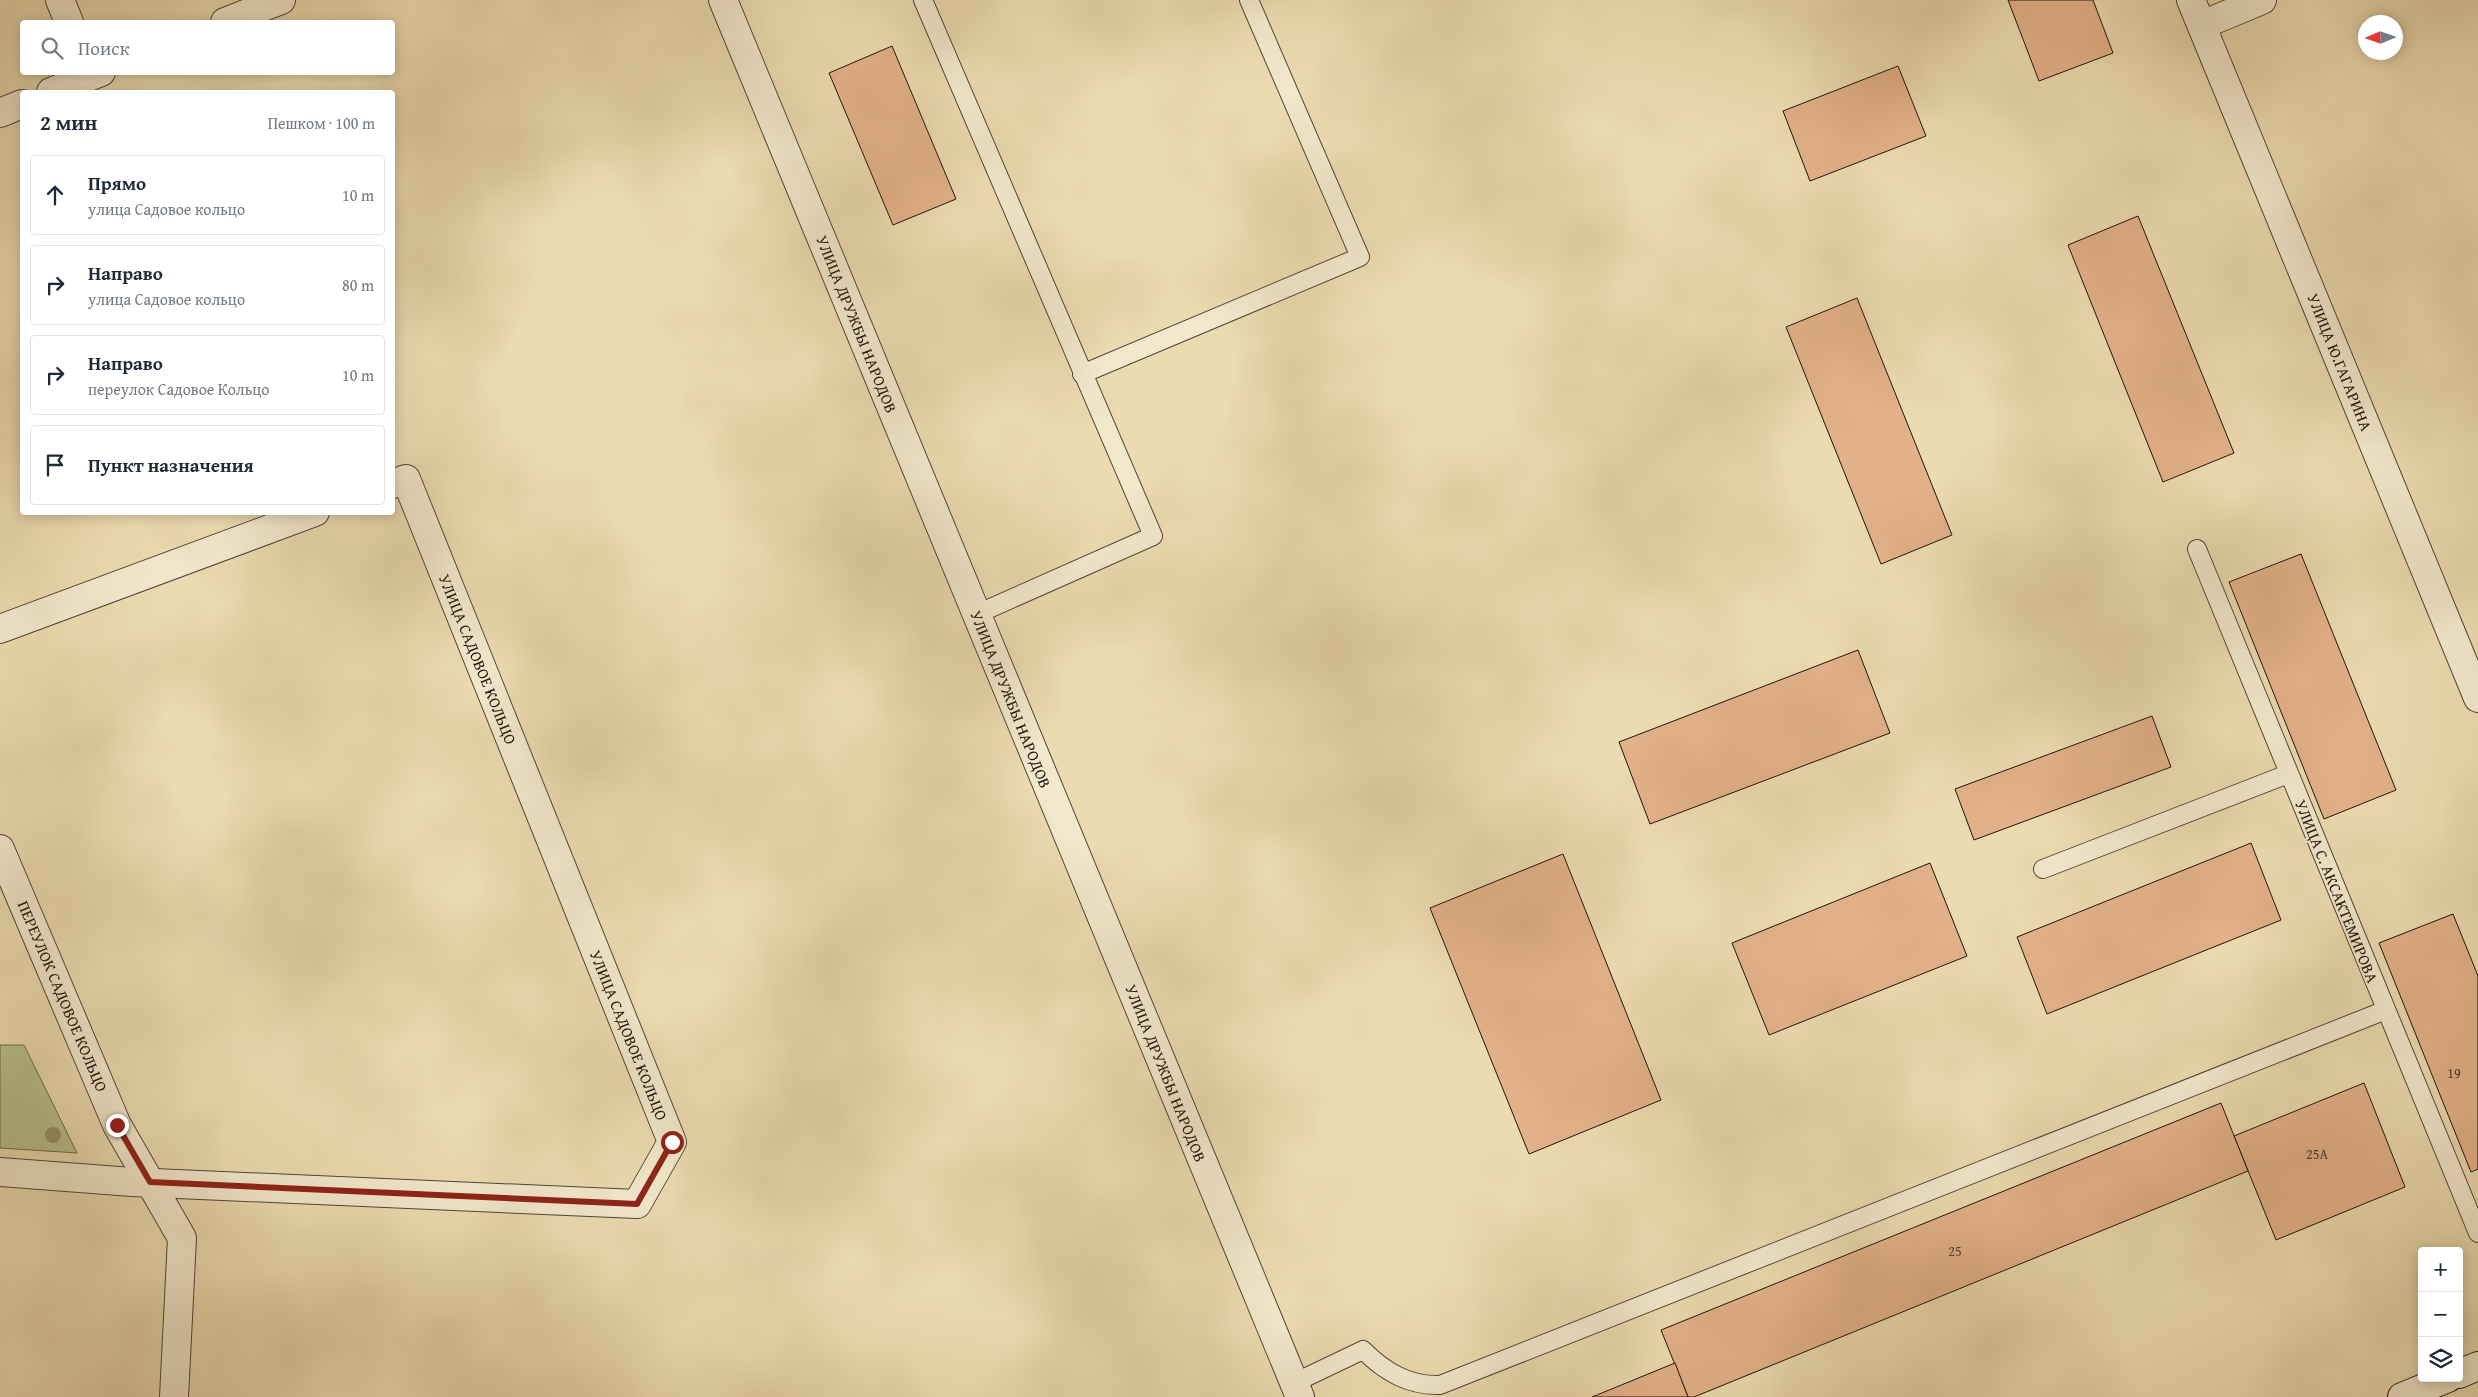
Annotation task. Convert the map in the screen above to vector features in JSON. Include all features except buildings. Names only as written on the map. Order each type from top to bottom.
[{"type":"street","points":[[60,0],[68,20]]},
{"type":"street","points":[[230,20],[281,0]]},
{"type":"street","name":"УЛИЦА ДРУЖБЫ НАРОДОВ","points":[[723,0],[1297,1390]]},
{"type":"street","name":"УЛИЦА Ю.ГАГАРИНА","points":[[2191,0],[2478,698]]},
{"type":"street","points":[[2202,25],[2262,0]]},
{"type":"street","points":[[56,90],[92,75]]},
{"type":"street","points":[[0,113],[20,105]]},
{"type":"street","name":"УЛИЦА САДОВОЕ КОЛЬЦО","points":[[0,1172],[150,1182],[637,1204],[672,1142],[406,479],[395,483]]},
{"type":"street","points":[[0,629],[307,515]]},
{"type":"street","name":"ПЕРЕУЛОК САДОВОЕ КОЛЬЦО","points":[[0,850],[117,1125],[182,1238],[174,1397]]},
{"type":"street","points":[[2463,1372],[2478,1366]]},
{"type":"street","points":[[2402,1397],[2438,1382]]},
{"type":"lane","points":[[923,0],[1153,536],[976,614]]},
{"type":"lane","points":[[1082,374],[1360,257],[1249,0]]},
{"type":"lane","name":"УЛИЦА С. АКСАКТЕМИРОВА","points":[[2197,549],[2478,1233]]},
{"type":"lane","points":[[2043,869],[2288,774]]},
{"type":"lane","points":[[1297,1390],[1363,1350],[1380,1366],[1402,1377],[1422,1386],[1440,1385],[2386,1010]]},
{"type":"green space","points":[[0,1045],[24,1045],[77,1153],[0,1148]]},
{"type":"route","points":[[117,1125],[150,1182],[637,1204],[672,1142]]}]
